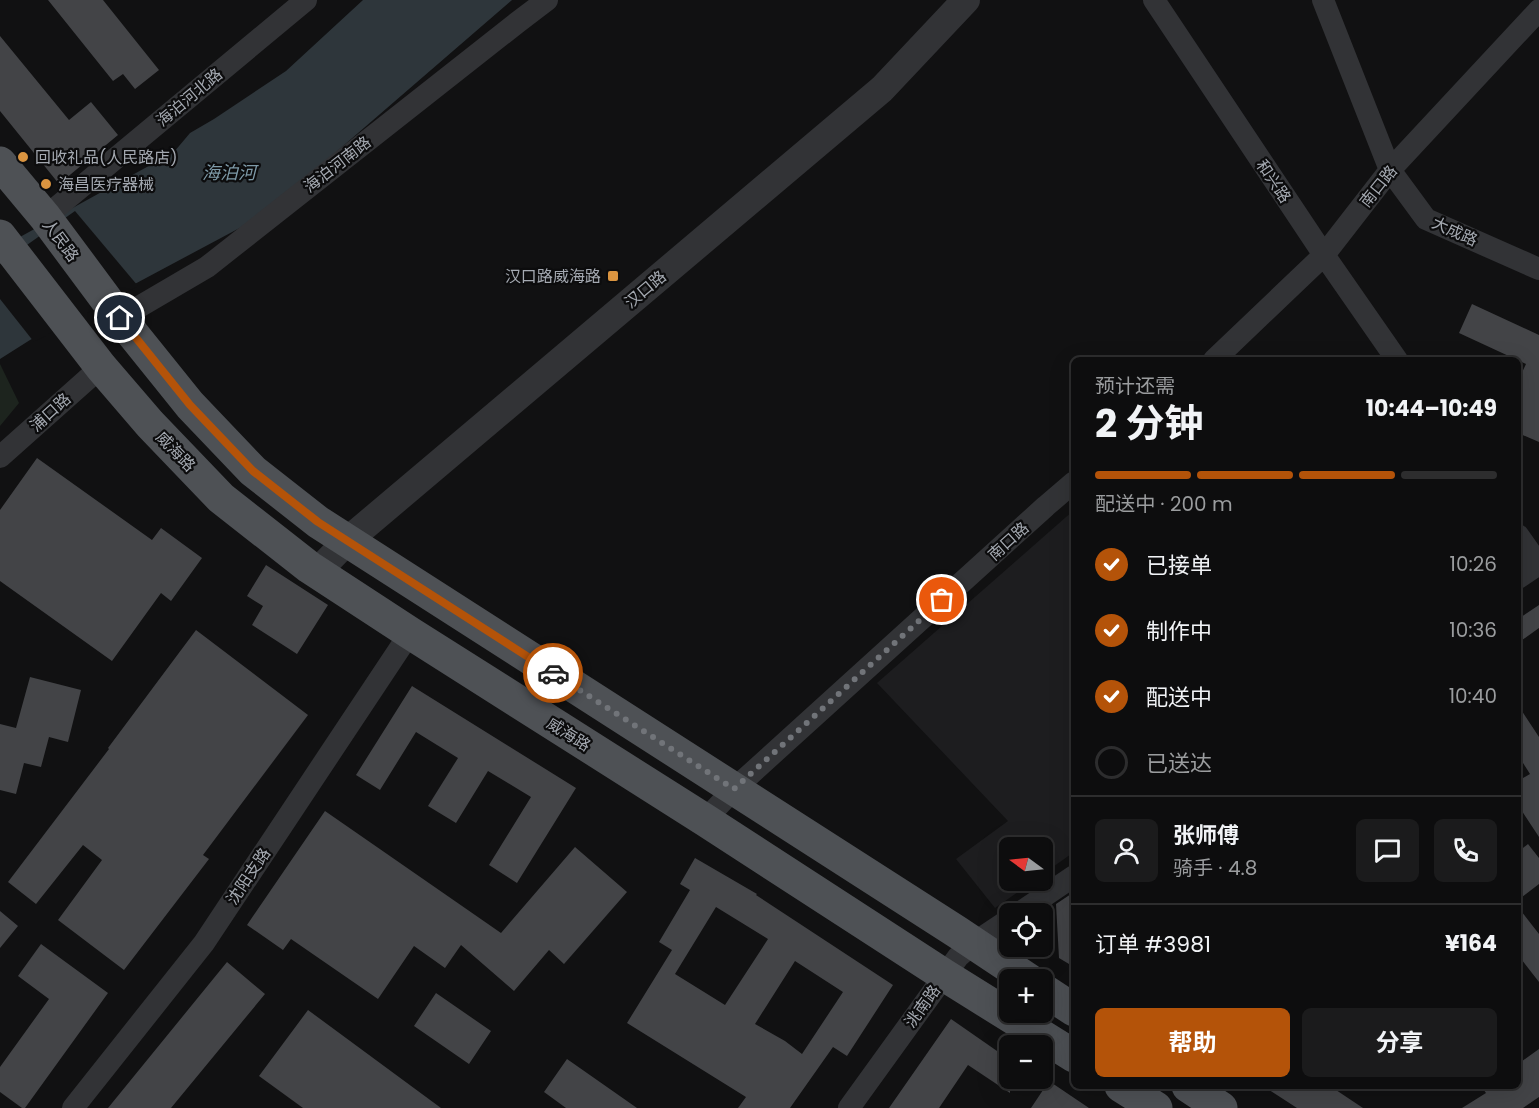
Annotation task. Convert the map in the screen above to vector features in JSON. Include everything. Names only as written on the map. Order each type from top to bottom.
[{"type":"main road","name":"人民路","points":[[0,163],[45,217],[120,318]]},
{"type":"main road","points":[[2,238],[101,367]]},
{"type":"main road","points":[[120,318],[190,405],[253,471],[318,522],[1013,969]]},
{"type":"main road","name":"威海路","points":[[101,367],[150,424],[221,498],[317,572],[1071,1054]]},
{"type":"main road","points":[[1053,996],[1071,1008]]},
{"type":"main road","points":[[1126,1089],[1156,1108]]},
{"type":"main road","points":[[1192,1089],[1221,1108]]},
{"type":"street","name":"海泊河北路","points":[[45,217],[306,0]]},
{"type":"street","name":"海泊河南路","points":[[120,318],[207,267],[548,0]]},
{"type":"street","name":"汉口路","points":[[317,572],[347,541],[882,89],[966,0]]},
{"type":"street","name":"和兴路","points":[[1154,0],[1395,357]]},
{"type":"street","name":"大成路","points":[[1323,0],[1390,170],[1426,219],[1539,269]]},
{"type":"street","name":"南口路","points":[[1217,357],[1324,255],[1390,170],[1539,10]]},
{"type":"street","name":"浦口路","points":[[0,457],[101,367]]},
{"type":"street","name":"南口路","points":[[705,820],[734,789],[1071,485]]},
{"type":"street","points":[[1521,539],[1539,564],[1521,576]]},
{"type":"street","name":"沈阳支路","points":[[73,1108],[204,942],[410,633]]},
{"type":"street","points":[[1034,903],[1071,878]]},
{"type":"street","name":"洮南路","points":[[849,1108],[958,957],[999,926]]},
{"type":"shaded area","points":[[0,364],[19,403],[0,426]]},
{"type":"shaded area","points":[[1071,513],[1071,854],[1053,867],[1053,837],[999,837],[999,891],[1020,891],[999,903],[995,908],[956,859],[1008,821],[877,683]]},
{"type":"water","name":"海泊河","points":[[363,0],[512,0],[262,216],[30,340],[0,359],[0,248],[174,152],[190,133],[286,71]]},
{"type":"pier","points":[[75,211],[138,286],[34,342],[0,299],[0,264]]},
{"type":"building","points":[[48,0],[103,0],[159,70],[135,89],[123,74],[113,81]]},
{"type":"building","points":[[0,36],[69,120],[91,102],[118,135],[59,184],[0,111]]},
{"type":"building","points":[[1472,304],[1539,335],[1539,442],[1521,434],[1521,375],[1526,364],[1521,362],[1521,357],[1511,357],[1459,333]]},
{"type":"building","points":[[37,458],[152,540],[161,528],[202,558],[171,601],[161,593],[112,661],[0,581],[0,510]]},
{"type":"building","points":[[266,565],[328,605],[297,654],[252,625],[263,606],[247,596]]},
{"type":"building","points":[[1539,605],[1539,628],[1521,641],[1521,617]]},
{"type":"building","points":[[196,630],[308,715],[203,855],[209,859],[124,970],[58,920],[102,860],[83,845],[36,904],[8,882]]},
{"type":"building","points":[[30,677],[81,690],[68,742],[49,737],[41,767],[24,763],[16,794],[0,790],[0,724],[16,728]]},
{"type":"building","points":[[412,686],[576,788],[517,883],[489,865],[531,797],[488,771],[456,823],[428,806],[458,758],[416,732],[380,790],[356,775]]},
{"type":"building","points":[[1521,710],[1539,737],[1539,837],[1521,810],[1521,779],[1530,774],[1521,760]]},
{"type":"building","points":[[325,811],[501,933],[575,847],[627,892],[564,964],[549,950],[514,991],[461,945],[445,968],[414,946],[378,999],[291,939],[283,950],[247,925]]},
{"type":"building","points":[[1528,844],[1539,858],[1539,884],[1521,898],[1521,850]]},
{"type":"building","points":[[695,858],[757,894],[893,985],[847,1056],[833,1047],[790,1108],[738,1108],[746,1097],[627,1023],[672,950],[659,942],[690,890],[680,884]],"holes":[[[716,907],[768,939],[725,1005],[675,974]],[[795,961],[843,992],[802,1054],[785,1041],[755,1024]]]},
{"type":"building","points":[[1071,894],[1071,965],[1059,958],[1056,904]]},
{"type":"building","points":[[0,911],[18,926],[0,948]]},
{"type":"building","points":[[1521,911],[1539,934],[1539,982],[1521,959]]},
{"type":"building","points":[[41,944],[108,993],[25,1108],[22,1108],[0,1092],[0,1067],[49,999],[18,976]]},
{"type":"building","points":[[227,962],[265,994],[171,1108],[108,1108]]},
{"type":"building","points":[[436,993],[491,1031],[469,1064],[414,1026]]},
{"type":"building","points":[[308,1010],[441,1108],[303,1108],[259,1076]]},
{"type":"building","points":[[951,1019],[999,1052],[999,1086],[968,1065],[939,1108],[889,1108]]},
{"type":"building","points":[[1539,1049],[1539,1097],[1523,1108],[1462,1108],[1486,1093],[1483,1089],[1521,1089],[1521,1062]]},
{"type":"building","points":[[567,1059],[637,1108],[566,1108],[544,1092]]},
{"type":"building","points":[[1053,1084],[1089,1108],[1031,1108],[1044,1089],[1053,1089]]},
{"type":"building","points":[[1268,1089],[1334,1089],[1363,1108],[1297,1108]]},
{"type":"way so far","points":[[553,673],[734,789],[942,600]]},
{"type":"place","name":"回收礼品(人民路店)","points":[[23,157]]},
{"type":"place","name":"海昌医疗器械","points":[[46,184]]},
{"type":"place","name":"汉口路威海路","points":[[613,276]]},
{"type":"route","points":[[120,318],[190,405],[253,471],[318,522],[553,673]]}]
